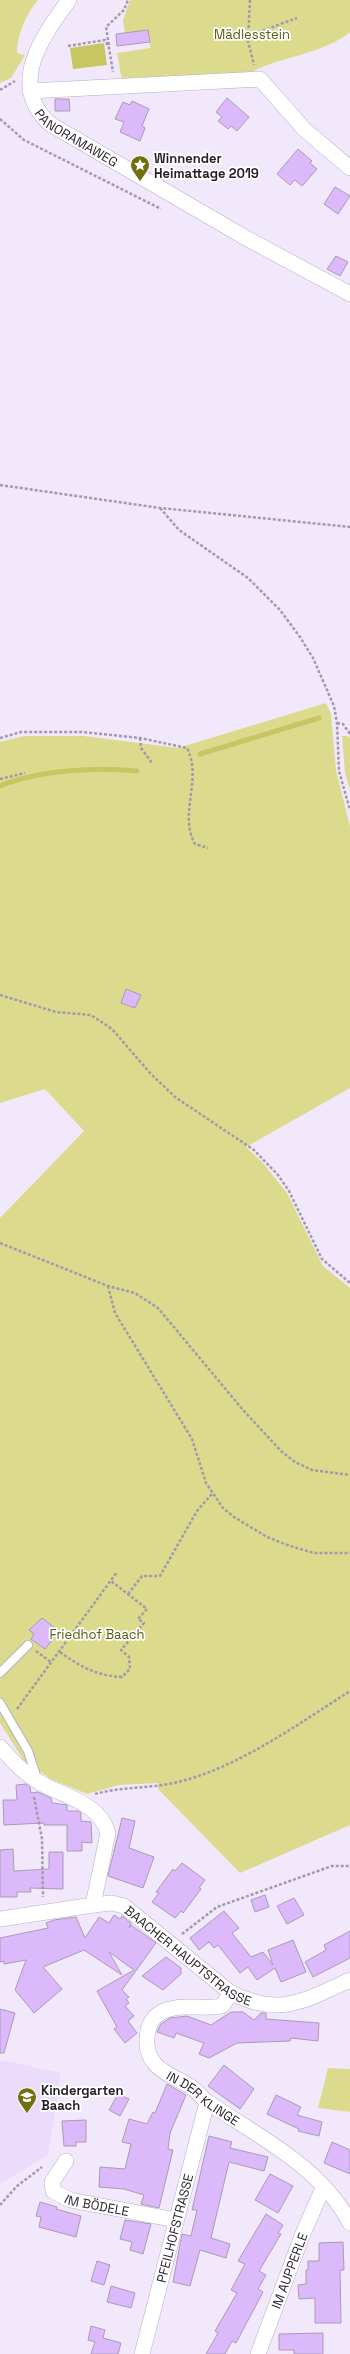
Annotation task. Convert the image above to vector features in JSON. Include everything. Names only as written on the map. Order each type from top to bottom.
[{"type":"street","name":"PANORAMAWEG","points":[[69,0],[36,49],[31,69],[30,91],[34,106],[50,124],[246,238],[350,294]]},
{"type":"street","points":[[30,91],[260,80],[305,130],[350,168]]},
{"type":"street","points":[[0,1746],[21,1769],[36,1780],[97,1812],[105,1822],[108,1833],[93,1904]]},
{"type":"street","name":"BAACHER HAUPTSTRASSE","points":[[0,1919],[44,1914],[93,1904],[112,1903],[124,1906],[231,1993],[250,2003],[280,2007],[296,2004],[350,1980]]},
{"type":"street","name":"IN DER KLINGE","points":[[231,1993],[222,2006],[212,2008],[175,2007],[159,2014],[151,2022],[147,2034],[148,2052],[155,2064],[169,2075],[192,2088],[207,2102],[270,2142],[298,2163],[341,2205],[350,2223]]},
{"type":"street","name":"PFEILHOFSTRASSE","points":[[142,2354],[207,2102]]},
{"type":"street","name":"IM BÖDELE","points":[[62,2166],[52,2182],[53,2191],[70,2200],[176,2220]]},
{"type":"street","name":"IM AUPPERLE","points":[[258,2354],[302,2236],[323,2188]]},
{"type":"lane","points":[[0,1673],[28,1645]]},
{"type":"lane","points":[[0,1703],[28,1751],[36,1780]]},
{"type":"path","points":[[113,72],[106,27],[124,10],[128,0]]},
{"type":"path","points":[[250,0],[248,36],[250,53],[260,80]]},
{"type":"path","points":[[248,36],[297,18]]},
{"type":"path","points":[[68,46],[105,40],[109,48]]},
{"type":"path","points":[[0,119],[24,140],[167,211]]},
{"type":"path","points":[[0,485],[160,508],[350,527]]},
{"type":"path","points":[[160,508],[179,530],[248,578],[280,610],[313,658],[334,706],[337,723],[339,771],[350,810]]},
{"type":"path","points":[[337,723],[343,724],[350,734]]},
{"type":"path","points":[[0,738],[20,732],[74,732],[140,738],[186,748],[190,754],[194,778],[189,825],[191,836],[195,844],[208,848]]},
{"type":"path","points":[[140,738],[141,748],[152,763]]},
{"type":"path","points":[[0,779],[25,773]]},
{"type":"path","points":[[0,996],[56,1012],[91,1015],[112,1029],[150,1073],[175,1097],[254,1150],[278,1175],[288,1191],[322,1259],[350,1283]]},
{"type":"path","points":[[0,1243],[108,1286],[135,1292],[158,1308],[243,1410],[281,1451],[294,1462],[326,1473],[350,1474]]},
{"type":"path","points":[[108,1286],[115,1313],[192,1439],[206,1483],[212,1494],[234,1517],[267,1537],[314,1554],[350,1553]]},
{"type":"path","points":[[128,1594],[142,1576],[160,1576],[197,1511],[212,1494]]},
{"type":"path","points":[[18,1708],[117,1572]]},
{"type":"path","points":[[60,1652],[82,1668],[114,1676],[122,1677],[126,1674],[131,1664],[129,1657],[121,1650],[144,1623],[138,1619],[146,1609],[111,1581]]},
{"type":"path","points":[[28,1645],[52,1663]]},
{"type":"path","points":[[79,1802],[94,1794],[116,1788],[161,1786],[194,1778],[274,1740],[350,1691]]},
{"type":"path","points":[[36,1780],[33,1791],[42,1839],[44,1914]]},
{"type":"path","points":[[170,1944],[217,1907],[332,1866],[350,1866]]},
{"type":"path","points":[[0,2205],[17,2186],[43,2167],[62,2166]]},
{"type":"shaded area","points":[[104,43],[107,65],[73,69],[70,48]]},
{"type":"shaded area","name":"Kindergarten Baach","points":[[0,2060],[61,2073],[48,2155],[0,2184]]},
{"type":"green space","points":[[0,0],[38,0],[26,18],[20,32],[17,53],[25,55],[11,78],[0,83]]},
{"type":"green space","name":"Mädlesstein","points":[[130,0],[350,0],[350,32],[326,46],[258,69],[246,75],[122,80],[117,53],[150,48],[148,30],[125,33],[123,20]]},
{"type":"green space","name":"Friedhof Baach","points":[[326,703],[331,714],[336,770],[350,826],[350,1088],[246,1147],[263,1163],[287,1193],[323,1266],[350,1288],[350,1825],[240,1873],[158,1789],[158,1783],[119,1785],[87,1794],[51,1779],[24,1761],[0,1723],[0,1218],[84,1131],[45,1089],[0,1103],[0,742],[24,736],[84,736],[178,748]]},
{"type":"green space","points":[[342,736],[348,736],[350,738],[350,791],[345,773]]},
{"type":"green space","points":[[328,2068],[350,2069],[350,2112],[318,2108]]},
{"type":"building","points":[[148,30],[150,42],[117,46],[116,34]]},
{"type":"building","points":[[227,98],[249,117],[237,131],[231,126],[228,129],[218,121],[222,117],[216,112]]},
{"type":"building","points":[[55,99],[69,99],[70,111],[55,111]]},
{"type":"building","points":[[132,101],[149,109],[142,126],[145,128],[140,141],[120,132],[124,122],[115,119],[123,102],[130,105]]},
{"type":"building","points":[[298,149],[312,161],[310,163],[317,169],[302,186],[295,180],[290,185],[277,174]]},
{"type":"building","points":[[335,187],[350,196],[338,214],[324,204]]},
{"type":"building","points":[[336,256],[348,262],[340,276],[327,269]]},
{"type":"building","points":[[126,989],[141,995],[135,1008],[121,1003]]},
{"type":"building","points":[[42,1618],[59,1631],[45,1649],[31,1639],[34,1634],[29,1630]]},
{"type":"building","points":[[26,1784],[30,1787],[31,1793],[38,1792],[51,1798],[52,1803],[67,1805],[67,1811],[78,1811],[81,1813],[81,1821],[91,1822],[92,1843],[82,1842],[82,1851],[67,1851],[67,1825],[44,1825],[44,1823],[4,1825],[3,1800],[17,1800],[16,1785]]},
{"type":"building","points":[[122,1818],[135,1821],[129,1848],[154,1857],[143,1888],[108,1876]]},
{"type":"building","points":[[13,1849],[14,1871],[49,1869],[49,1852],[63,1852],[63,1889],[30,1888],[31,1892],[17,1892],[17,1897],[0,1897],[0,1850]]},
{"type":"building","points":[[182,1863],[205,1880],[199,1888],[201,1889],[183,1913],[181,1911],[175,1918],[152,1902],[159,1893],[156,1892],[173,1869],[175,1871]]},
{"type":"building","points":[[265,1895],[269,1907],[255,1912],[251,1900]]},
{"type":"building","points":[[294,1898],[304,1915],[287,1924],[277,1906]]},
{"type":"building","points":[[224,1911],[239,1928],[232,1933],[251,1957],[263,1952],[273,1965],[268,1950],[293,1940],[306,1972],[281,1982],[275,1968],[257,1980],[248,1967],[240,1973],[218,1945],[214,1948],[209,1942],[199,1950],[190,1938]]},
{"type":"building","points":[[114,1915],[120,1919],[122,1916],[131,1923],[129,1928],[131,1925],[156,1943],[122,1990],[129,1997],[126,1999],[129,2003],[125,2006],[134,2016],[128,2021],[137,2033],[125,2043],[114,2029],[117,2027],[97,1991],[134,1970],[109,1952],[122,1975],[84,1950],[43,1967],[62,1989],[34,2013],[15,1990],[26,1960],[4,1964],[4,1961],[0,1962],[0,1938],[48,1928],[46,1923],[54,1920],[76,1917],[85,1938],[99,1917],[109,1923]]},
{"type":"building","points":[[350,1931],[350,1958],[313,1977],[305,1962],[326,1950],[324,1945]]},
{"type":"building","points":[[166,1957],[181,1968],[181,1974],[163,1990],[142,1976]]},
{"type":"building","points":[[0,2009],[15,2013],[4,2053],[0,2053]]},
{"type":"building","points":[[231,2012],[243,2012],[254,2020],[261,2013],[266,2013],[266,2019],[319,2023],[318,2041],[291,2038],[290,2041],[237,2043],[209,2058],[199,2054],[204,2043],[176,2033],[174,2038],[157,2032],[161,2024],[170,2018],[187,2016],[211,2025]]},
{"type":"building","points":[[224,2065],[254,2089],[240,2109],[208,2086]]},
{"type":"building","points":[[167,2084],[186,2095],[170,2133],[168,2149],[173,2150],[159,2208],[141,2204],[144,2195],[124,2189],[99,2187],[100,2167],[125,2169],[131,2144],[122,2142],[129,2119],[147,2124],[153,2112],[155,2113]]},
{"type":"building","points":[[118,2094],[129,2099],[120,2116],[109,2110]]},
{"type":"building","points":[[276,2095],[301,2107],[297,2115],[322,2122],[319,2136],[298,2131],[299,2129],[267,2114]]},
{"type":"building","points":[[86,2120],[86,2142],[76,2142],[76,2146],[64,2146],[62,2121]]},
{"type":"building","points":[[209,2136],[232,2142],[230,2148],[268,2157],[264,2171],[229,2162],[211,2238],[230,2244],[226,2258],[200,2250],[190,2286],[173,2282],[182,2234],[191,2236],[197,2210],[192,2210]]},
{"type":"building","points":[[332,2142],[350,2150],[350,2174],[324,2163]]},
{"type":"building","points":[[270,2174],[293,2186],[278,2213],[255,2200]]},
{"type":"building","points":[[40,2202],[57,2207],[56,2209],[81,2216],[76,2237],[39,2227],[41,2217],[36,2216]]},
{"type":"building","points":[[266,2214],[283,2225],[278,2233],[281,2234],[259,2271],[266,2275],[258,2289],[263,2292],[236,2343],[232,2341],[225,2354],[206,2354],[218,2333],[215,2331],[237,2293],[231,2290],[245,2264],[238,2261]]},
{"type":"building","points":[[125,2220],[151,2224],[143,2254],[130,2250],[132,2242],[120,2239]]},
{"type":"building","points":[[343,2242],[344,2270],[340,2270],[341,2323],[315,2323],[315,2298],[299,2299],[298,2285],[306,2284],[306,2270],[308,2270],[308,2261],[319,2261],[319,2243]]},
{"type":"building","points":[[97,2261],[110,2265],[104,2285],[91,2281]]},
{"type":"building","points":[[111,2286],[135,2293],[131,2308],[107,2302]]},
{"type":"building","points":[[91,2326],[105,2330],[103,2338],[121,2343],[118,2354],[91,2354],[95,2342],[88,2340]]},
{"type":"building","points":[[323,2333],[323,2354],[294,2354],[294,2350],[279,2350],[279,2334]]},
{"type":"waterway","points":[[200,754],[319,718]]},
{"type":"waterway","points":[[0,786],[32,776],[68,771],[104,769],[137,771]]},
{"type":"place","name":"Winnender Heimattage 2019","points":[[140,182]]},
{"type":"place","name":"Kindergarten Baach","points":[[27,2114]]}]
